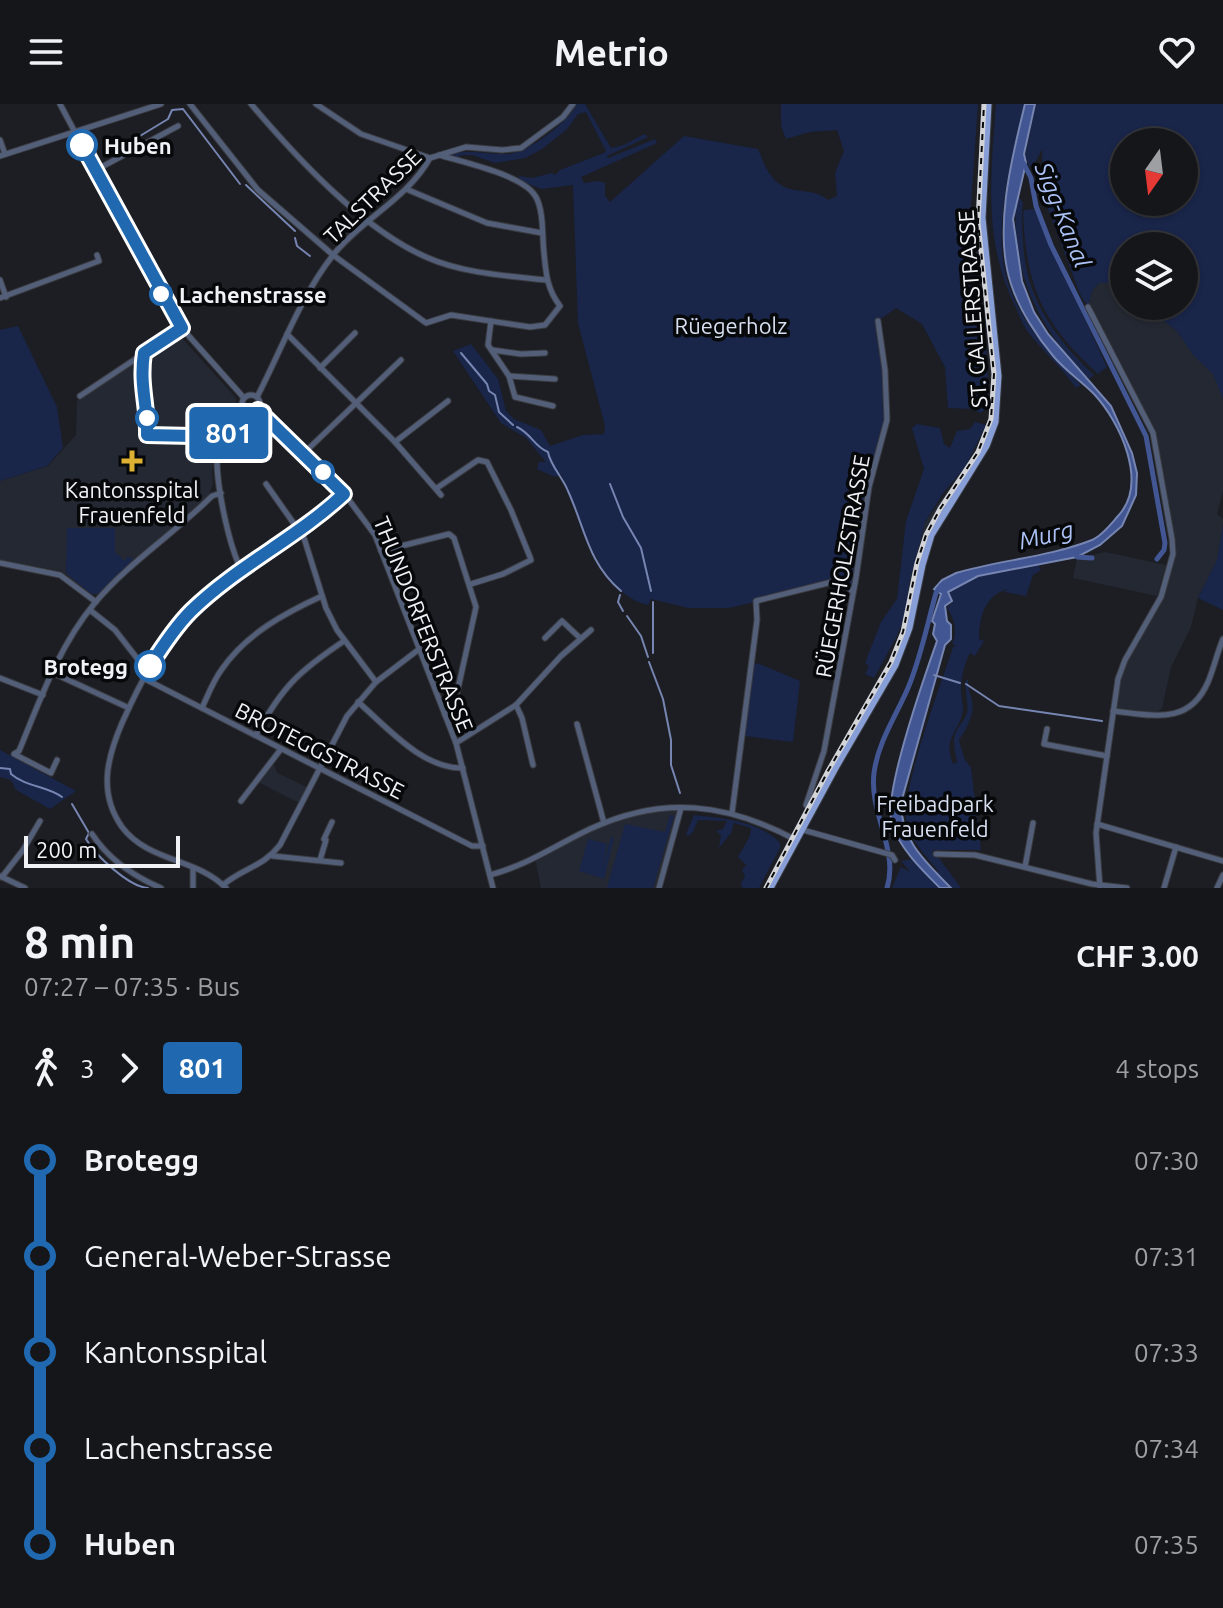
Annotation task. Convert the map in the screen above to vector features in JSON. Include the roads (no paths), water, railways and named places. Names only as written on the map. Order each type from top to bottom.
[{"type":"main road","name":"ST. GALLERSTRASSE","points":[[770,888],[900,654],[931,535],[986,446],[995,422],[998,376],[983,227],[988,104]]},
{"type":"street","points":[[60,104],[182,328],[244,398]]},
{"type":"street","points":[[0,140],[2,155],[161,104]]},
{"type":"street","points":[[190,104],[251,182],[333,255],[426,323],[451,315],[538,327],[551,320],[560,306],[546,280],[538,201],[528,188],[499,174],[439,155]]},
{"type":"street","points":[[251,104],[306,167],[370,221],[408,248],[441,263],[546,280]]},
{"type":"street","points":[[316,104],[361,134],[430,158]]},
{"type":"street","name":"TALSTRASSE","points":[[257,397],[287,334],[333,255],[406,189],[430,158],[466,147],[521,148],[563,117],[573,104]]},
{"type":"street","points":[[96,170],[178,126]]},
{"type":"street","points":[[406,189],[487,223],[542,233]]},
{"type":"street","points":[[0,280],[3,298],[99,261],[97,255]]},
{"type":"street","points":[[1088,307],[1153,433],[1173,554],[1162,594],[1125,660],[1118,679],[1097,823],[1100,886]]},
{"type":"street","points":[[491,321],[487,340],[509,376],[515,397],[553,406]]},
{"type":"street","name":"RÜEGERHOLZSTRASSE","points":[[812,811],[806,805],[824,751],[869,487],[887,420],[878,321]]},
{"type":"street","points":[[80,396],[182,328]]},
{"type":"street","points":[[320,368],[355,333]]},
{"type":"street","points":[[287,334],[395,442],[441,495]]},
{"type":"street","points":[[491,350],[545,353]]},
{"type":"street","points":[[304,453],[401,360]]},
{"type":"street","points":[[509,376],[555,379]]},
{"type":"street","points":[[257,397],[260,402],[258,410],[246,412],[242,406],[244,398],[257,397]]},
{"type":"street","points":[[395,442],[448,401]]},
{"type":"street","name":"THUNDORFERSTRASSE","points":[[258,410],[344,494],[366,521],[381,551],[456,743],[493,888]]},
{"type":"street","points":[[242,570],[235,558],[216,469],[217,456],[227,435],[246,412]]},
{"type":"street","points":[[437,488],[478,460],[487,462],[531,560],[503,574],[471,584]]},
{"type":"street","points":[[266,484],[304,538],[331,618],[344,641],[376,682]]},
{"type":"street","points":[[57,760],[51,773],[14,754],[19,751],[76,628],[96,602],[193,513],[221,493]]},
{"type":"street","points":[[344,494],[190,613],[145,675],[129,708],[108,762],[106,776],[112,808],[126,831],[139,844],[193,868],[224,886],[272,855],[347,716],[376,682],[418,650]]},
{"type":"street","points":[[381,551],[449,534],[454,538],[471,584],[475,614],[454,707],[445,715]]},
{"type":"street","points":[[0,563],[60,575],[96,602]]},
{"type":"street","points":[[732,813],[757,620],[756,601],[836,581],[853,593]]},
{"type":"street","points":[[202,708],[220,670],[235,652],[286,613],[322,596]]},
{"type":"street","name":"BROTEGGSTRASSE","points":[[90,610],[113,628],[145,675],[202,708],[472,846],[483,846]]},
{"type":"street","points":[[545,638],[562,621],[580,638]]},
{"type":"street","points":[[456,743],[516,705],[591,630]]},
{"type":"street","points":[[1113,711],[1162,715],[1177,714],[1192,707],[1208,683],[1223,639]]},
{"type":"street","points":[[256,735],[288,684],[307,666],[344,641]]},
{"type":"street","points":[[53,673],[129,708]]},
{"type":"street","points":[[0,678],[43,695]]},
{"type":"street","points":[[358,702],[421,755],[463,768]]},
{"type":"street","points":[[516,705],[533,765]]},
{"type":"street","points":[[577,724],[604,823]]},
{"type":"street","points":[[1047,729],[1044,744],[1107,756]]},
{"type":"street","points":[[241,801],[281,749]]},
{"type":"street","points":[[659,888],[681,808]]},
{"type":"street","points":[[490,875],[544,856],[604,823],[645,811],[681,808],[732,813],[764,824],[797,841]]},
{"type":"street","points":[[25,888],[1,876],[23,850],[40,821]]},
{"type":"street","points":[[320,860],[324,839],[332,822]]},
{"type":"street","points":[[1025,867],[1033,823]]},
{"type":"street","points":[[1097,823],[1223,861]]},
{"type":"street","points":[[803,830],[891,856]]},
{"type":"street","points":[[92,834],[103,852],[129,872],[161,888]]},
{"type":"street","points":[[1164,888],[1176,847]]},
{"type":"street","points":[[936,854],[975,855],[1100,886],[1127,888]]},
{"type":"street","points":[[272,855],[341,863]]},
{"type":"street","points":[[193,868],[193,888]]},
{"type":"street","points":[[1217,888],[1223,875]]},
{"type":"waterway","points":[[135,139],[168,119],[172,110],[183,109],[240,184]]},
{"type":"waterway","name":"Sigg-Kanal","points":[[1024,164],[1051,245],[1146,436],[1165,543],[1157,559]]},
{"type":"waterway","points":[[246,185],[295,231]]},
{"type":"waterway","points":[[295,238],[297,246],[310,256]]},
{"type":"waterway","points":[[461,353],[495,395],[499,412],[513,425]]},
{"type":"waterway","points":[[517,427],[548,452],[568,491],[594,557],[621,591]]},
{"type":"waterway","points":[[610,484],[623,517],[641,548],[651,591]]},
{"type":"waterway","name":"Sigg-Kanal","points":[[1076,553],[1077,557],[1092,558]]},
{"type":"waterway","points":[[887,888],[889,860],[876,802],[874,773],[883,740],[913,676],[936,593],[941,586]]},
{"type":"waterway","points":[[620,595],[618,602],[623,611]]},
{"type":"waterway","points":[[653,602],[653,653]]},
{"type":"waterway","points":[[627,616],[641,636],[648,657]]},
{"type":"waterway","points":[[649,662],[663,699],[671,740],[671,765],[680,793]]},
{"type":"waterway","points":[[934,675],[960,683]]},
{"type":"waterway","points":[[966,684],[999,706],[1102,721]]},
{"type":"waterway","points":[[0,768],[10,769],[17,778],[62,797]]},
{"type":"waterway","points":[[72,804],[89,833],[86,839],[97,853],[122,876],[148,888]]},
{"type":"railway","points":[[766,888],[891,662],[903,632],[926,535],[978,452],[991,419],[994,374],[978,222],[984,104]]},
{"type":"place","name":"Huben","points":[[82,145]]},
{"type":"place","name":"Lachenstrasse","points":[[161,294]]},
{"type":"place","name":"Kantonsspital Frauenfeld","points":[[132,461]]},
{"type":"place","name":"Brotegg","points":[[150,666]]},
{"type":"park label","name":"Rüegerholz","points":[[731,325]]},
{"type":"park label","name":"Freibadpark Frauenfeld","points":[[935,816]]},
{"type":"water label","name":"Murg","points":[[1046,535]]}]
